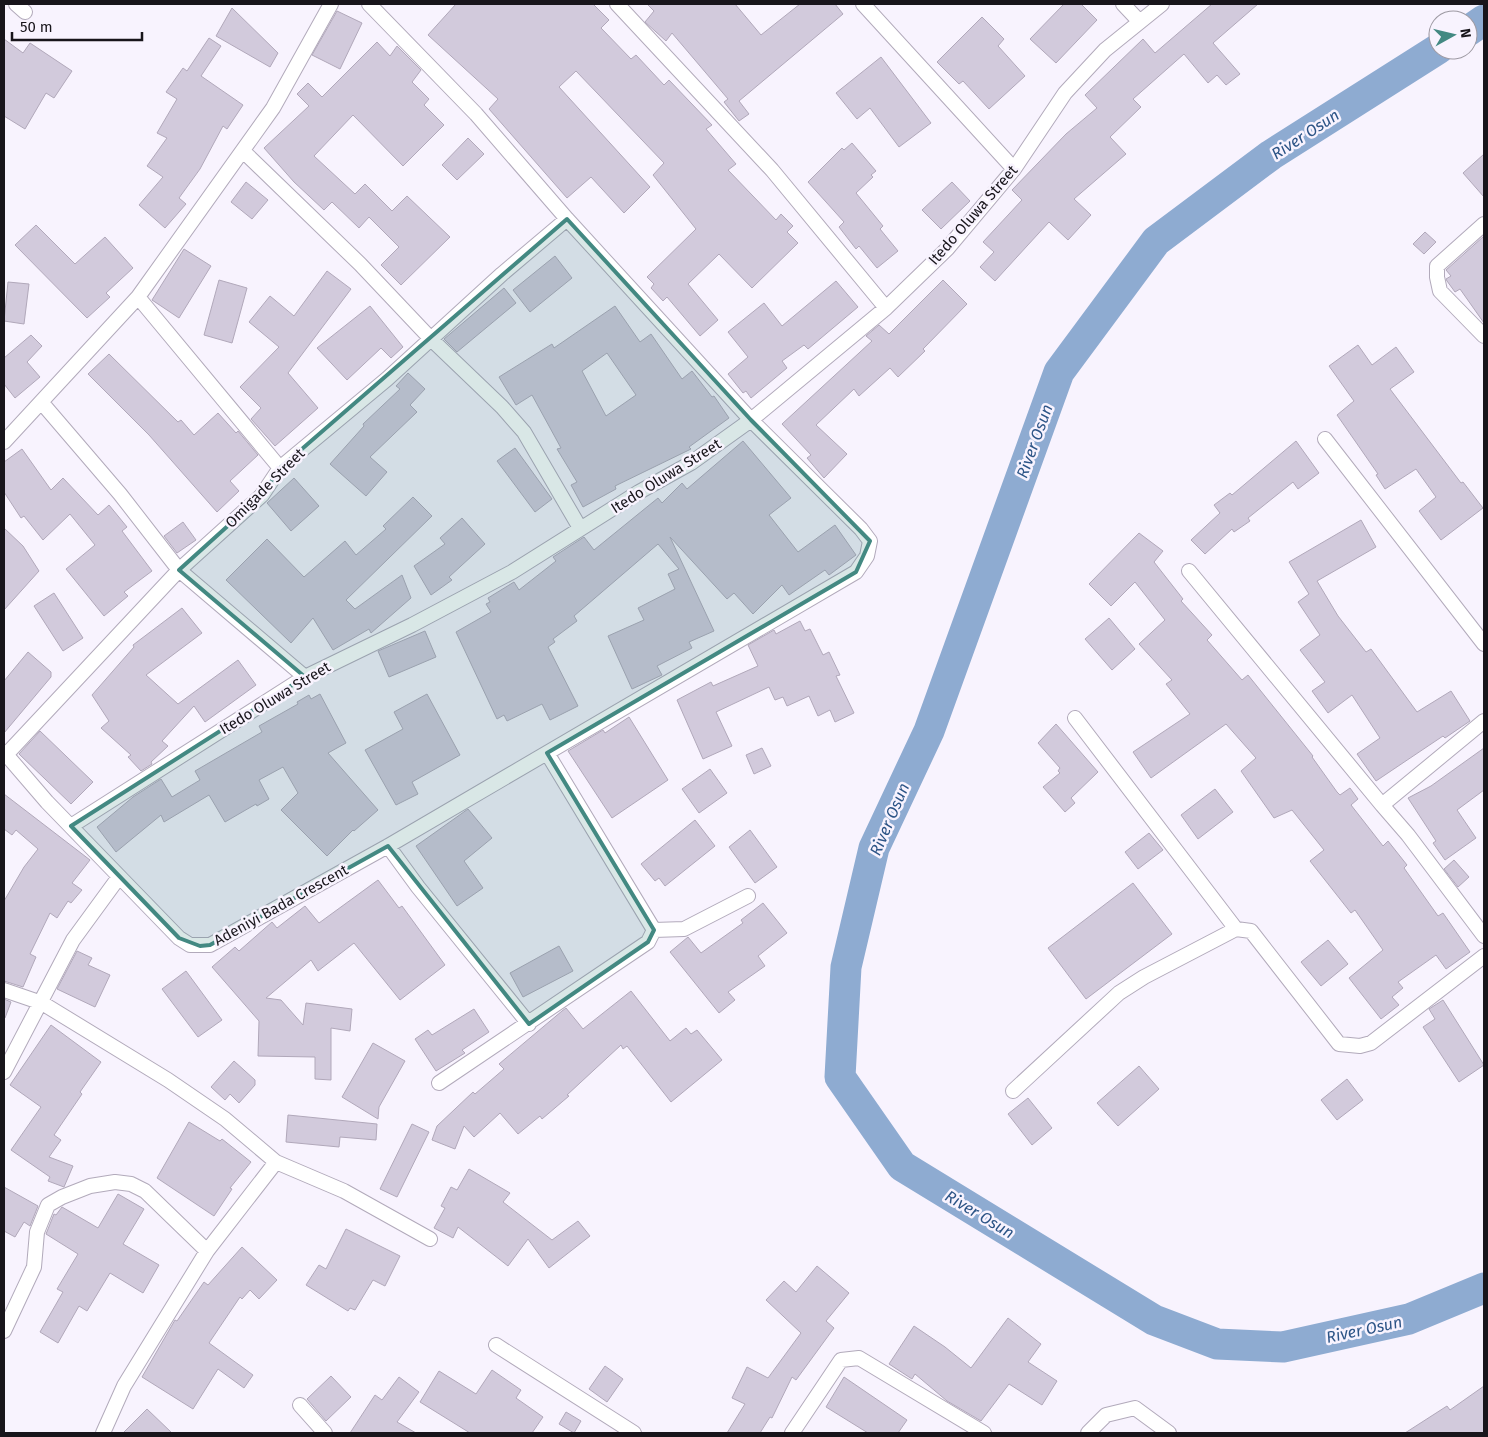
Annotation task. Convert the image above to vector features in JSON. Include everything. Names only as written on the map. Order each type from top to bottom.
[{"type":"street","points":[[4,442],[138,297],[273,108],[330,4]]},
{"type":"street","name":"Adeniyi Bada Crescent","points":[[4,755],[179,938],[190,945],[210,945],[388,846],[856,572],[867,556],[870,541],[861,529],[751,420],[568,219],[476,114],[369,4]]},
{"type":"street","points":[[618,4],[772,170],[886,308]]},
{"type":"street","points":[[862,4],[1014,169]]},
{"type":"street","points":[[1124,4],[1139,21]]},
{"type":"street","name":"Itedo Oluwa Street","points":[[71,826],[305,676],[412,625],[512,572],[580,528],[691,463],[751,420],[886,308],[947,249],[1014,169],[1065,93],[1105,50],[1162,4]]},
{"type":"street","points":[[243,151],[360,264],[431,340],[502,406],[524,432],[580,528]]},
{"type":"street","name":"Omigade Street","points":[[4,755],[179,570],[262,495],[280,468],[431,340],[502,274],[568,219]]},
{"type":"street","points":[[1484,224],[1437,266],[1437,277],[1440,291],[1484,336]]},
{"type":"street","points":[[138,297],[280,468]]},
{"type":"street","points":[[42,403],[120,494],[179,570],[305,676]]},
{"type":"street","points":[[1325,439],[1484,644]]},
{"type":"street","points":[[1189,571],[1382,805],[1484,936]]},
{"type":"street","points":[[1076,718],[1236,929]]},
{"type":"street","points":[[1382,805],[1484,721]]},
{"type":"street","points":[[547,754],[654,930]]},
{"type":"street","points":[[388,846],[418,887],[529,1024]]},
{"type":"street","points":[[4,1072],[42,1003],[73,940],[119,877]]},
{"type":"street","points":[[654,930],[684,929],[710,918],[748,896]]},
{"type":"street","points":[[1013,1091],[1119,993],[1144,977],[1236,929],[1251,931],[1339,1044],[1350,1046],[1371,1043],[1484,956]]},
{"type":"street","points":[[439,1083],[648,942],[654,930]]},
{"type":"street","points":[[4,990],[42,1003],[184,1091],[225,1119],[276,1162],[344,1191],[430,1239]]},
{"type":"street","points":[[103,1433],[124,1386],[208,1251],[276,1162]]},
{"type":"street","points":[[4,1331],[34,1267],[37,1232],[48,1205],[62,1197],[90,1186],[115,1182],[131,1184],[145,1191],[208,1251]]},
{"type":"street","points":[[496,1345],[634,1433]]},
{"type":"street","points":[[792,1433],[841,1360],[859,1358],[984,1433]]},
{"type":"street","points":[[300,1405],[325,1433]]},
{"type":"street","points":[[1088,1433],[1106,1415],[1135,1408],[1169,1433]]},
{"type":"street","points":[[92,1433],[109,1419]]},
{"type":"highlighted area","points":[[567,219],[751,420],[870,541],[856,572],[547,753],[654,930],[648,942],[529,1024],[388,846],[210,945],[200,946],[179,938],[71,826],[305,677],[179,570],[262,495],[280,468]]},
{"type":"building","points":[[456,4],[593,4],[609,20],[601,28],[631,59],[636,55],[664,85],[669,80],[712,125],[706,129],[736,164],[728,170],[776,220],[781,214],[793,226],[787,232],[798,243],[752,288],[719,254],[688,284],[718,320],[700,336],[667,297],[663,301],[651,288],[654,284],[647,277],[696,229],[653,175],[664,163],[576,71],[559,87],[650,187],[624,213],[591,177],[567,198],[489,109],[498,99],[428,35]]},
{"type":"building","points":[[647,4],[735,4],[761,35],[800,4],[835,4],[843,14],[739,101],[749,114],[739,121],[724,102],[728,99],[672,33],[666,41],[645,22],[654,11]]},
{"type":"building","points":[[1064,4],[1081,4],[1097,20],[1056,63],[1030,39]]},
{"type":"building","points":[[1212,4],[1258,4],[1213,43],[1240,74],[1226,85],[1217,75],[1208,83],[1184,54],[1133,99],[1141,107],[1110,137],[1126,154],[1074,199],[1091,215],[1068,240],[1049,222],[995,281],[980,267],[994,252],[983,242],[1022,200],[1012,190],[1066,134],[1097,108],[1085,95],[1143,39],[1155,53]]},
{"type":"building","points":[[232,8],[278,53],[270,67],[216,36]]},
{"type":"building","points":[[337,11],[362,23],[340,69],[312,55]]},
{"type":"building","points":[[982,17],[1004,39],[998,46],[1025,76],[989,109],[963,81],[959,84],[937,62]]},
{"type":"building","points":[[209,38],[221,46],[201,76],[243,105],[227,129],[223,126],[200,169],[179,198],[186,204],[165,228],[139,205],[163,177],[147,166],[167,138],[157,133],[177,99],[166,92],[183,68],[187,71]]},
{"type":"building","points":[[4,39],[23,53],[30,43],[72,71],[54,98],[46,93],[25,129],[4,116]]},
{"type":"building","points":[[377,42],[390,56],[397,46],[421,70],[412,82],[429,99],[424,105],[444,125],[403,166],[353,115],[314,156],[355,194],[365,184],[392,211],[407,196],[450,237],[401,285],[381,265],[399,247],[369,217],[359,228],[332,202],[324,210],[294,182],[264,148],[309,106],[297,94],[308,83],[322,97]]},
{"type":"building","points":[[881,57],[931,123],[899,147],[870,108],[857,119],[836,93]]},
{"type":"building","points":[[468,138],[484,154],[457,180],[442,165]]},
{"type":"building","points":[[852,143],[876,171],[871,175],[873,177],[856,193],[883,226],[880,229],[898,251],[877,268],[859,246],[856,249],[839,227],[844,222],[808,182],[842,148],[844,150]]},
{"type":"building","points":[[1484,154],[1484,197],[1463,173]]},
{"type":"building","points":[[246,182],[268,200],[252,219],[231,202]]},
{"type":"building","points":[[952,182],[970,201],[941,229],[922,210]]},
{"type":"building","points":[[36,225],[75,264],[105,237],[133,268],[106,293],[110,297],[87,318],[15,245]]},
{"type":"building","points":[[1425,232],[1436,242],[1424,254],[1413,244]]},
{"type":"building","points":[[1484,236],[1484,323],[1460,289],[1455,292],[1447,281],[1446,279],[1451,276],[1446,270]]},
{"type":"building","points":[[184,249],[211,266],[179,318],[152,300]]},
{"type":"building","points":[[555,256],[572,278],[530,312],[513,290]]},
{"type":"building","points":[[327,271],[351,289],[288,373],[318,408],[275,446],[251,419],[261,408],[240,387],[279,347],[249,322],[270,296],[294,316]]},
{"type":"building","points":[[219,280],[247,288],[232,343],[204,335]]},
{"type":"building","points":[[943,280],[967,304],[923,349],[925,351],[898,377],[890,368],[859,396],[854,389],[816,425],[847,454],[824,478],[807,458],[811,455],[782,424],[872,341],[866,336],[879,325],[889,334]]},
{"type":"building","points":[[836,281],[858,307],[808,349],[804,345],[782,361],[787,368],[751,398],[746,391],[743,393],[728,374],[748,357],[728,332],[764,303],[782,326]]},
{"type":"building","points":[[8,282],[29,284],[24,324],[4,321]]},
{"type":"building","points":[[504,288],[516,303],[457,352],[444,339]]},
{"type":"building","points":[[370,306],[403,347],[391,358],[381,348],[347,380],[317,348]]},
{"type":"building","points":[[615,306],[640,342],[651,334],[682,379],[692,371],[712,397],[714,396],[729,418],[689,447],[691,449],[615,486],[616,489],[583,507],[571,485],[577,482],[557,449],[561,448],[532,395],[516,405],[499,377],[552,344],[554,348]],"holes":[[[607,353],[636,395],[606,416],[582,371]]]},
{"type":"building","points":[[31,335],[42,346],[27,362],[40,377],[15,398],[4,384],[4,358]]},
{"type":"building","points":[[1358,345],[1372,365],[1396,347],[1414,372],[1390,389],[1461,483],[1463,482],[1483,508],[1441,540],[1419,511],[1436,497],[1416,469],[1385,489],[1376,475],[1378,474],[1337,415],[1354,401],[1329,366]]},
{"type":"building","points":[[109,354],[178,422],[181,420],[194,435],[218,413],[236,433],[238,431],[258,455],[230,481],[239,491],[217,512],[149,435],[88,374]]},
{"type":"building","points":[[408,373],[425,389],[410,405],[417,412],[370,457],[387,472],[366,496],[330,464],[364,426],[363,424],[400,389],[396,386]]},
{"type":"building","points":[[743,441],[791,498],[769,515],[798,552],[835,525],[856,555],[829,575],[825,570],[789,595],[782,585],[753,614],[734,593],[727,599],[670,537],[714,631],[689,642],[692,648],[657,666],[662,675],[632,689],[608,636],[644,620],[638,608],[675,589],[668,574],[679,569],[658,544],[574,616],[577,621],[553,639],[555,642],[548,647],[578,706],[550,720],[542,704],[507,721],[504,715],[497,719],[456,632],[491,612],[486,604],[490,602],[488,598],[514,582],[519,590],[556,561],[553,557],[584,537],[594,550],[658,498],[662,503],[682,483],[687,489]]},
{"type":"building","points":[[1296,441],[1319,473],[1298,489],[1293,482],[1248,518],[1250,521],[1234,532],[1232,529],[1205,554],[1191,540],[1220,513],[1214,505],[1230,493],[1232,495]]},
{"type":"building","points":[[515,448],[552,499],[535,512],[497,461]]},
{"type":"building","points":[[22,449],[51,490],[63,478],[98,515],[109,505],[127,527],[122,531],[152,571],[124,592],[128,596],[104,616],[66,569],[95,545],[70,514],[43,540],[24,516],[21,518],[4,492],[4,462]]},
{"type":"building","points":[[294,478],[319,506],[291,531],[267,503]]},
{"type":"building","points":[[413,497],[432,516],[346,600],[355,609],[402,575],[411,598],[371,633],[369,629],[333,650],[313,618],[291,643],[226,580],[267,539],[304,577],[345,541],[356,555],[386,529],[383,526]]},
{"type":"building","points":[[462,518],[485,544],[449,577],[452,580],[431,595],[414,566],[445,544],[440,538]]},
{"type":"building","points":[[1361,520],[1376,547],[1317,581],[1338,616],[1366,652],[1371,649],[1417,712],[1451,691],[1470,721],[1445,738],[1443,736],[1376,781],[1357,754],[1380,738],[1352,695],[1328,713],[1312,691],[1325,682],[1300,650],[1320,635],[1298,602],[1309,594],[1289,562]]},
{"type":"building","points":[[183,522],[196,540],[177,553],[164,536]]},
{"type":"building","points":[[4,528],[23,546],[39,571],[4,610]]},
{"type":"building","points":[[1139,533],[1163,551],[1154,562],[1183,599],[1181,601],[1212,635],[1207,640],[1242,680],[1248,675],[1313,756],[1337,792],[1340,795],[1350,788],[1358,799],[1351,805],[1383,846],[1388,841],[1407,865],[1404,868],[1438,916],[1443,913],[1470,952],[1446,969],[1436,955],[1398,982],[1403,988],[1392,997],[1399,1005],[1381,1019],[1349,978],[1383,950],[1355,910],[1351,913],[1310,861],[1324,850],[1292,810],[1274,818],[1241,771],[1256,758],[1226,724],[1151,778],[1133,752],[1190,714],[1166,684],[1172,680],[1139,644],[1165,620],[1135,582],[1111,606],[1089,584]]},
{"type":"building","points":[[54,593],[83,638],[63,651],[34,606]]},
{"type":"building","points":[[182,608],[202,633],[146,675],[178,704],[238,660],[256,685],[205,722],[194,706],[162,741],[168,746],[151,762],[152,764],[141,771],[128,757],[131,755],[101,728],[109,721],[92,695],[134,647],[133,645]]},
{"type":"building","points":[[1109,618],[1135,649],[1112,670],[1085,639]]},
{"type":"building","points":[[800,621],[805,631],[810,629],[823,655],[829,652],[840,675],[836,676],[854,713],[835,722],[830,710],[818,716],[809,696],[787,706],[783,697],[775,700],[769,687],[716,712],[732,746],[703,759],[677,700],[711,682],[713,686],[758,666],[748,645],[774,630],[776,634]]},
{"type":"building","points":[[425,631],[436,657],[389,677],[378,651]]},
{"type":"building","points":[[28,652],[51,672],[51,677],[4,733],[4,681]]},
{"type":"building","points":[[320,694],[346,743],[328,753],[378,810],[353,830],[327,856],[281,810],[298,793],[283,767],[259,780],[269,799],[257,806],[256,804],[225,822],[209,795],[164,822],[161,815],[116,852],[97,827],[133,797],[161,779],[172,797],[200,780],[195,771],[262,732],[259,726],[298,704],[297,702],[309,695],[311,699]]},
{"type":"building","points":[[427,694],[460,755],[412,782],[418,794],[396,805],[365,750],[403,729],[394,712]]},
{"type":"building","points":[[629,717],[668,780],[612,818],[568,751],[603,730],[605,733]]},
{"type":"building","points":[[1056,724],[1098,772],[1071,798],[1075,803],[1065,812],[1043,787],[1060,773],[1058,771],[1060,768],[1038,743]]},
{"type":"building","points":[[40,731],[93,782],[71,804],[19,754]]},
{"type":"building","points":[[762,748],[771,766],[754,774],[746,755]]},
{"type":"building","points":[[1484,748],[1484,790],[1457,810],[1476,838],[1445,860],[1433,843],[1436,841],[1408,798],[1431,786]]},
{"type":"building","points":[[710,769],[727,793],[699,813],[682,789]]},
{"type":"building","points":[[1215,789],[1233,812],[1198,839],[1181,815]]},
{"type":"building","points":[[4,794],[90,860],[72,883],[82,890],[71,903],[68,901],[57,918],[50,913],[30,954],[36,957],[23,987],[4,981],[4,901],[24,867],[38,849],[16,830],[12,835],[4,829]]},
{"type":"building","points":[[468,809],[492,838],[464,861],[483,888],[457,906],[416,846]]},
{"type":"building","points":[[695,820],[715,846],[665,886],[659,878],[655,881],[641,864]]},
{"type":"building","points":[[750,830],[777,867],[755,883],[729,847]]},
{"type":"building","points":[[1149,833],[1163,850],[1138,869],[1125,852]]},
{"type":"building","points":[[1454,860],[1469,877],[1458,887],[1444,869]]},
{"type":"building","points":[[378,880],[399,908],[402,906],[445,965],[400,1000],[354,943],[318,971],[311,960],[266,998],[281,1000],[303,1025],[306,1003],[352,1009],[350,1031],[331,1028],[331,1080],[315,1079],[315,1057],[258,1056],[259,1021],[212,967],[235,947],[239,951],[272,922],[277,928],[305,906],[319,923]]},
{"type":"building","points":[[1133,883],[1172,934],[1086,999],[1048,948]]},
{"type":"building","points":[[763,903],[787,933],[758,956],[765,966],[728,992],[735,1000],[719,1013],[670,952],[688,937],[701,953],[743,923],[741,920]]},
{"type":"building","points":[[1328,940],[1348,964],[1321,986],[1301,962]]},
{"type":"building","points":[[559,946],[573,971],[523,997],[510,973]]},
{"type":"building","points":[[77,951],[92,958],[88,965],[110,975],[95,1007],[57,989]]},
{"type":"building","points":[[186,971],[222,1020],[198,1037],[162,989]]},
{"type":"building","points":[[631,991],[670,1041],[686,1028],[691,1034],[697,1030],[722,1060],[671,1102],[627,1046],[623,1049],[621,1045],[567,1095],[569,1096],[542,1119],[540,1116],[518,1134],[500,1113],[474,1137],[464,1126],[455,1149],[432,1140],[437,1126],[473,1092],[475,1094],[504,1069],[499,1064],[566,1008],[583,1029]]},
{"type":"building","points":[[4,999],[11,1002],[5,1018],[4,1018]]},
{"type":"building","points":[[1443,1000],[1484,1065],[1459,1082],[1423,1027],[1435,1019],[1429,1009]]},
{"type":"building","points":[[474,1009],[489,1032],[462,1050],[465,1053],[436,1071],[415,1039],[428,1030],[432,1035]]},
{"type":"building","points":[[51,1025],[101,1062],[54,1135],[61,1140],[49,1157],[73,1166],[64,1187],[48,1181],[50,1177],[11,1150],[41,1107],[10,1085]]},
{"type":"building","points":[[373,1043],[405,1061],[379,1107],[378,1119],[342,1097]]},
{"type":"building","points":[[234,1061],[255,1080],[255,1085],[239,1103],[230,1094],[225,1100],[211,1087]]},
{"type":"building","points":[[1139,1066],[1159,1089],[1118,1126],[1097,1103]]},
{"type":"building","points":[[1347,1079],[1363,1100],[1337,1120],[1321,1100]]},
{"type":"building","points":[[1028,1098],[1052,1128],[1032,1145],[1008,1114]]},
{"type":"building","points":[[288,1115],[377,1124],[376,1140],[340,1137],[339,1147],[286,1142]]},
{"type":"building","points":[[189,1122],[220,1141],[222,1139],[251,1162],[230,1188],[232,1189],[214,1216],[157,1178]]},
{"type":"building","points":[[412,1124],[429,1132],[397,1197],[380,1189]]},
{"type":"building","points":[[469,1169],[510,1193],[503,1202],[552,1240],[578,1221],[590,1236],[549,1268],[528,1239],[508,1266],[458,1227],[453,1238],[434,1228],[445,1208],[441,1206],[451,1187],[457,1190]]},
{"type":"building","points":[[4,1187],[38,1206],[30,1226],[24,1222],[15,1237],[4,1231]]},
{"type":"building","points":[[118,1194],[144,1209],[123,1244],[159,1265],[143,1293],[110,1273],[87,1311],[79,1306],[58,1343],[40,1332],[63,1292],[57,1289],[78,1254],[46,1234],[54,1214],[56,1215],[62,1207],[98,1228]]},
{"type":"building","points":[[346,1229],[400,1256],[385,1286],[373,1280],[355,1310],[350,1308],[348,1311],[306,1285],[319,1265],[326,1269]]},
{"type":"building","points":[[242,1247],[277,1280],[259,1299],[250,1290],[242,1299],[240,1297],[209,1343],[253,1375],[244,1388],[218,1369],[193,1409],[142,1377],[175,1320],[177,1321],[204,1282],[208,1285]]},
{"type":"building","points":[[817,1266],[849,1293],[826,1321],[834,1328],[796,1380],[792,1377],[772,1418],[770,1417],[760,1433],[727,1433],[745,1404],[732,1398],[747,1367],[768,1378],[801,1333],[766,1300],[784,1281],[796,1292]]},
{"type":"building","points":[[1008,1318],[1041,1344],[1028,1362],[1057,1381],[1042,1405],[1009,1384],[981,1421],[947,1401],[915,1374],[912,1379],[889,1364],[914,1326],[971,1368]]},
{"type":"building","points":[[605,1366],[623,1379],[607,1402],[589,1389]]},
{"type":"building","points":[[492,1370],[521,1390],[516,1398],[543,1417],[532,1433],[470,1433],[420,1402],[439,1371],[476,1394]]},
{"type":"building","points":[[331,1376],[351,1397],[326,1421],[307,1399]]},
{"type":"building","points":[[399,1377],[419,1392],[397,1422],[416,1433],[350,1433],[375,1395],[382,1400]]},
{"type":"building","points":[[844,1377],[907,1420],[898,1433],[868,1433],[826,1407]]},
{"type":"building","points":[[1484,1386],[1484,1433],[1405,1433],[1447,1406],[1450,1410]]},
{"type":"building","points":[[147,1409],[172,1433],[123,1433]]},
{"type":"building","points":[[566,1412],[581,1421],[574,1433],[559,1424]]},
{"type":"waterway","name":"River Osun","points":[[1478,24],[1484,20]]},
{"type":"waterway","name":"River Osun","points":[[1428,55],[1271,155],[1156,241],[1059,372],[929,731],[874,848],[846,967],[840,1077],[902,1166],[1154,1320],[1217,1344],[1283,1347],[1409,1319],[1484,1288]]}]
